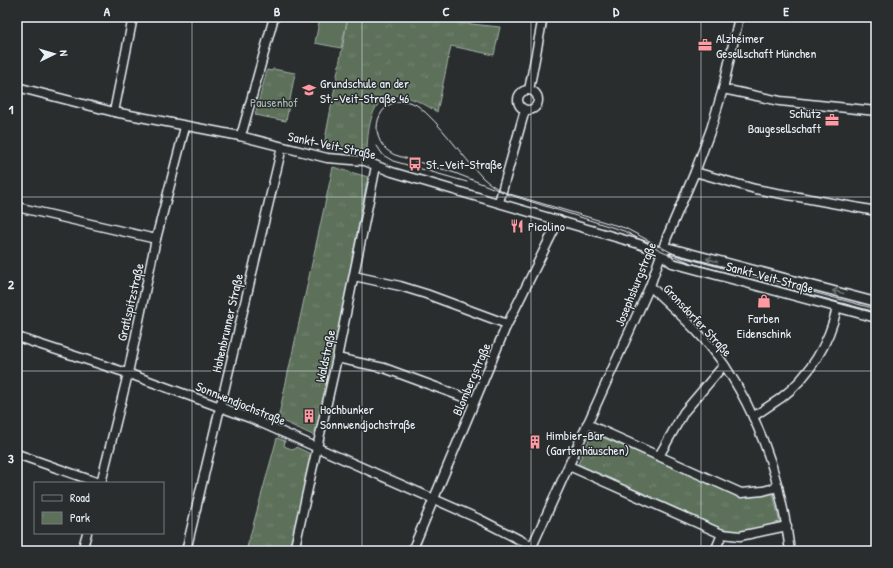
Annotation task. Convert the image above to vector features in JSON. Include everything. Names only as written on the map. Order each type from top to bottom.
[{"type":"street","points":[[114,112],[133,17]]},
{"type":"street","points":[[240,136],[274,17]]},
{"type":"street","points":[[529,90],[543,17]]},
{"type":"street","name":"Josephsburgstraße","points":[[532,550],[587,424],[650,286],[661,252],[711,129],[723,89],[739,17]]},
{"type":"street","name":"Sankt-Veit-Straße","points":[[17,86],[114,112],[185,127],[240,136],[337,160],[364,161],[399,174],[499,202],[661,252],[672,263],[876,318]]},
{"type":"street","points":[[723,89],[780,101],[876,111]]},
{"type":"street","points":[[529,90],[537,95],[538,102],[535,107],[525,110],[518,104],[518,97],[523,91],[529,90]]},
{"type":"street","points":[[499,202],[525,110]]},
{"type":"street","name":"Gratlspitzstraße","points":[[100,482],[127,373],[156,239],[185,127]]},
{"type":"street","name":"Hohenbrunner Straße","points":[[186,551],[282,147]]},
{"type":"street","name":"Waldstraße","points":[[294,551],[337,358],[376,166]]},
{"type":"street","points":[[694,172],[754,189],[876,210]]},
{"type":"street","points":[[17,207],[156,239]]},
{"type":"street","name":"Blombergstraße","points":[[412,551],[507,324],[559,220]]},
{"type":"street","name":"Sankt-Veit-Straße","points":[[661,252],[670,248],[876,302]]},
{"type":"street","points":[[354,276],[406,288],[507,324]]},
{"type":"street","name":"Gronsdorfer Straße","points":[[650,286],[706,342],[724,365],[754,417],[778,487],[787,526],[790,551]]},
{"type":"street","points":[[754,417],[783,397],[803,378],[819,356],[829,333],[837,308]]},
{"type":"street","name":"Sonnwendjochstraße","points":[[17,337],[127,373],[220,407],[479,519],[524,542],[532,550]]},
{"type":"street","points":[[337,358],[384,368],[474,401]]},
{"type":"street","points":[[659,456],[684,412],[724,365]]},
{"type":"street","points":[[587,424],[741,493],[763,491],[778,487]]},
{"type":"street","points":[[17,454],[97,482]]},
{"type":"street","points":[[569,466],[722,534],[740,536],[787,526]]},
{"type":"street","points":[[82,551],[87,534]]},
{"type":"street","points":[[715,551],[722,534]]},
{"type":"green space","points":[[320,17],[348,17],[341,48],[315,43]]},
{"type":"green space","points":[[348,17],[452,17],[452,22],[500,27],[494,55],[451,46],[437,112],[420,102],[406,97],[394,96],[385,98],[377,105],[372,116],[367,150],[344,150],[324,145]]},
{"type":"green space","name":"Pausenhof","points":[[273,69],[295,73],[286,121],[255,115],[267,70],[272,71]]},
{"type":"green space","points":[[333,167],[368,177],[317,437],[278,419]]},
{"type":"green space","points":[[592,433],[742,496],[750,497],[773,493],[780,524],[740,533],[725,530],[578,464]]},
{"type":"green space","points":[[277,438],[285,441],[284,446],[294,450],[296,447],[313,455],[293,539],[289,551],[246,551]]},
{"type":"tram line","points":[[876,309],[678,256],[625,228],[503,192],[455,173],[395,155],[386,149],[380,142],[377,133],[377,124],[380,115],[386,108],[394,103],[404,101],[416,105],[443,130],[482,177],[492,185],[503,191],[506,193],[510,195],[624,231],[662,251],[694,264],[876,312]]},
{"type":"tram line","points":[[377,146],[383,155],[393,161],[467,182]]},
{"type":"place","name":"Alzheimer Gesellschaft München","points":[[705,45]]},
{"type":"place","name":"Grundschule an der St.-Veit-Straße 46","points":[[309,90]]},
{"type":"place","name":"Schütz Baugesellschaft","points":[[832,120]]},
{"type":"place","name":"St.-Veit-Straße","points":[[415,164]]},
{"type":"place","name":"Picolino","points":[[517,226]]},
{"type":"place","name":"Farben Eidenschink","points":[[764,301]]},
{"type":"place","name":"Hochbunker Sonnwendjochstraße","points":[[309,416]]},
{"type":"place","name":"Himbier-Bar (Gartenhäuschen)","points":[[535,442]]}]
